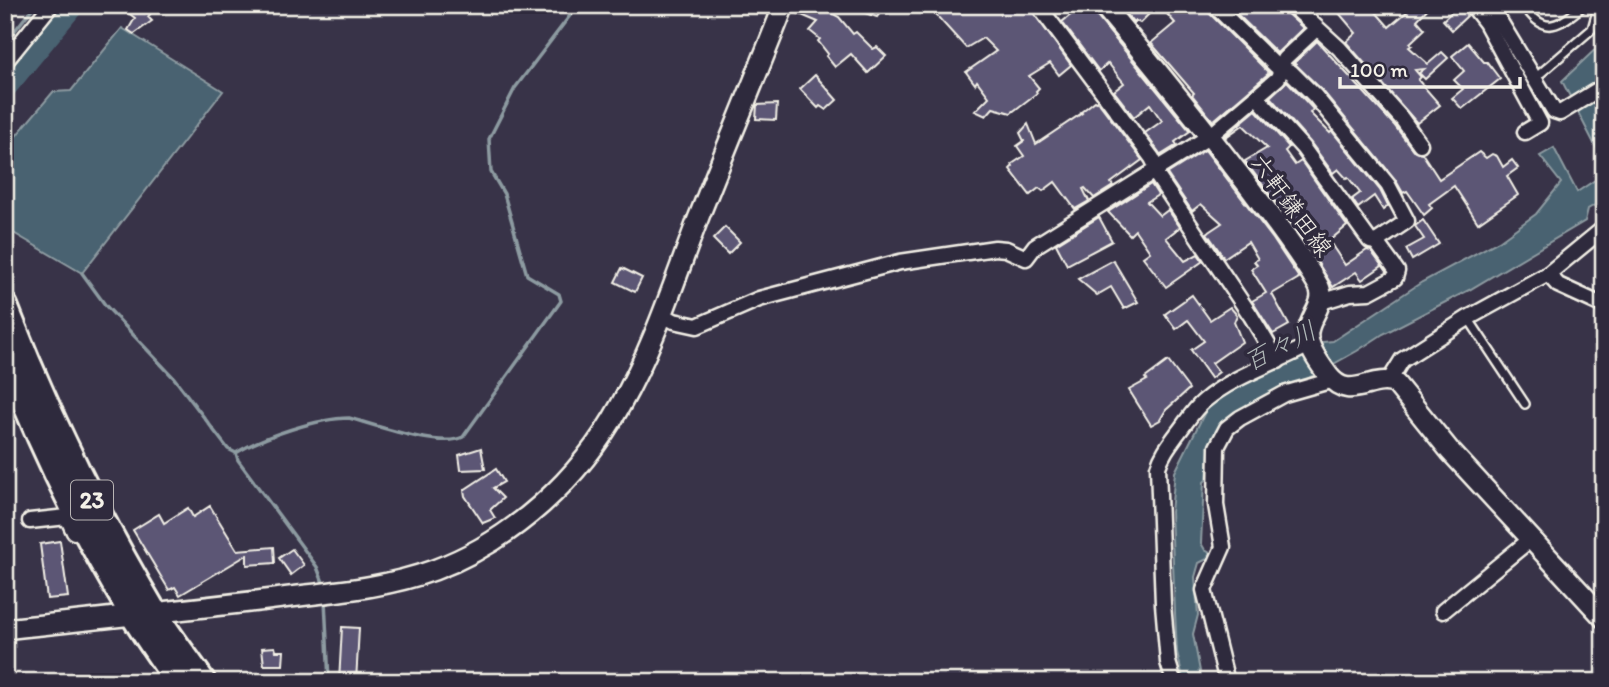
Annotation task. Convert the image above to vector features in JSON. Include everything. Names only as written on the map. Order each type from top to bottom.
[{"type":"highway","name":"23","points":[[5,306],[32,374],[137,608],[203,682]]},
{"type":"highway","name":"23","points":[[5,354],[72,504],[137,608],[178,682]]},
{"type":"street","points":[[5,62],[51,5]]},
{"type":"street","points":[[5,629],[137,608],[324,593],[377,586],[434,570],[499,536],[540,505],[577,468],[606,429],[627,393],[784,5]]},
{"type":"street","name":"六軒鎌田線","points":[[1103,5],[1283,231],[1320,286],[1321,302]]},
{"type":"street","points":[[1213,5],[1276,66],[1291,72],[1315,96],[1388,184],[1407,221],[1376,242],[1370,241],[1303,148],[1257,97]]},
{"type":"street","points":[[1292,5],[1339,48],[1402,119],[1420,144]]},
{"type":"street","points":[[1472,5],[1486,23],[1540,123],[1525,132]]},
{"type":"street","points":[[1490,5],[1554,111],[1560,113],[1604,86]]},
{"type":"street","points":[[1044,8],[1152,158],[1157,168],[1157,176],[1278,361]]},
{"type":"street","points":[[661,314],[674,321],[697,326],[759,299],[900,262],[995,248],[1006,249],[1026,258],[1035,246],[1210,136],[1278,78],[1284,59],[1316,29]]},
{"type":"street","points":[[1389,381],[1402,360],[1468,318],[1552,271],[1603,229]]},
{"type":"street","points":[[1376,242],[1397,271],[1395,278],[1369,292],[1350,293],[1321,302],[1308,331],[1310,345],[1331,378],[1343,387],[1354,388],[1389,381],[1396,384],[1450,451],[1604,618]]},
{"type":"street","points":[[1552,271],[1558,285],[1604,306]]},
{"type":"street","points":[[1174,682],[1168,662],[1163,604],[1158,467],[1165,449],[1205,400],[1265,364],[1278,361],[1310,345]]},
{"type":"street","points":[[1227,682],[1204,590],[1223,547],[1216,505],[1217,447],[1227,428],[1240,418],[1284,394],[1331,378]]},
{"type":"street","points":[[30,521],[67,517],[88,563],[108,595],[137,608]]},
{"type":"street","points":[[1443,611],[1531,539]]},
{"type":"lane","points":[[1524,5],[1531,17],[1547,26],[1560,24],[1584,5]]},
{"type":"lane","points":[[1535,79],[1592,29],[1598,8]]},
{"type":"lane","points":[[1468,318],[1525,404]]},
{"type":"water","points":[[122,28],[223,91],[82,273],[5,228],[5,149],[53,92],[71,91]]},
{"type":"water","points":[[1604,41],[1604,163],[1562,81]]},
{"type":"water","points":[[1554,148],[1577,192],[1604,174],[1604,200],[1588,209],[1585,221],[1469,290],[1383,334],[1301,382],[1277,389],[1249,404],[1224,423],[1209,452],[1207,479],[1204,482],[1201,543],[1210,553],[1207,559],[1199,563],[1195,577],[1198,615],[1193,634],[1202,682],[1184,682],[1177,652],[1171,512],[1175,472],[1208,406],[1267,370],[1323,342],[1333,341],[1422,282],[1499,241],[1536,214],[1561,183],[1540,156]]},
{"type":"building","points":[[118,5],[157,5],[148,17],[152,21],[134,34],[128,30],[135,18]]},
{"type":"building","points":[[796,5],[817,5],[839,17],[853,34],[856,32],[873,49],[877,47],[886,56],[868,73],[851,54],[835,67],[826,56],[828,54],[818,41],[820,39],[810,31],[818,22],[794,12]]},
{"type":"building","points":[[886,5],[877,17],[847,7]]},
{"type":"building","points":[[927,5],[1028,5],[1071,65],[1059,75],[1050,63],[1029,76],[1039,88],[1037,93],[1011,113],[993,108],[986,116],[975,111],[989,97],[966,72],[996,51],[983,38],[966,48]]},
{"type":"building","points":[[1067,5],[1091,5],[1094,13],[1190,131],[1175,142],[1177,145],[1161,155],[1145,133],[1162,121],[1150,104],[1134,117],[1114,91],[1124,83],[1108,63],[1099,71],[1062,22],[1073,13]]},
{"type":"building","points":[[1119,5],[1158,5],[1140,23],[1134,23]]},
{"type":"building","points":[[1159,5],[1201,5],[1269,73],[1213,121],[1192,95],[1194,93],[1151,43],[1175,23]]},
{"type":"building","points":[[1283,5],[1285,12],[1303,28],[1277,53],[1230,7]]},
{"type":"building","points":[[1347,5],[1382,5],[1375,11],[1389,27],[1415,5],[1431,5],[1417,20],[1425,29],[1409,47],[1428,64],[1442,52],[1448,58],[1425,79],[1419,73],[1424,69],[1415,70],[1421,77],[1418,80],[1440,105],[1417,123],[1346,42],[1356,33],[1339,13]]},
{"type":"building","points":[[1459,5],[1463,5],[1468,15],[1452,30],[1443,20]]},
{"type":"building","points":[[1317,41],[1394,125],[1413,150],[1422,153],[1439,179],[1479,152],[1486,158],[1492,154],[1497,156],[1503,167],[1512,160],[1518,168],[1507,176],[1518,195],[1478,223],[1454,186],[1429,204],[1432,208],[1424,215],[1407,191],[1403,193],[1395,179],[1322,90],[1294,63]]},
{"type":"building","points":[[1468,43],[1500,79],[1462,109],[1452,98],[1463,89],[1454,80],[1464,71],[1452,56]]},
{"type":"building","points":[[815,75],[837,100],[826,110],[820,106],[818,108],[800,89]]},
{"type":"building","points":[[1287,81],[1313,109],[1310,113],[1330,133],[1332,131],[1380,190],[1388,206],[1383,210],[1374,196],[1358,208],[1352,199],[1360,193],[1348,177],[1338,169],[1333,173],[1270,97]]},
{"type":"building","points":[[1095,101],[1142,160],[1111,183],[1113,186],[1094,198],[1083,189],[1089,201],[1075,209],[1055,182],[1043,191],[1039,188],[1030,195],[1010,169],[1012,164],[1024,156],[1017,146],[1024,141],[1020,133],[1028,124],[1036,144]]},
{"type":"building","points":[[777,104],[776,120],[756,119],[757,105]]},
{"type":"building","points":[[1256,110],[1289,147],[1285,151],[1295,165],[1301,161],[1347,226],[1329,241],[1345,265],[1367,250],[1371,251],[1382,266],[1362,280],[1356,272],[1333,287],[1302,238],[1245,161],[1267,148],[1243,125],[1225,136]]},
{"type":"building","points":[[1205,150],[1273,239],[1299,278],[1272,294],[1289,325],[1273,334],[1252,301],[1266,293],[1251,269],[1257,265],[1254,261],[1258,259],[1248,242],[1224,258],[1207,233],[1222,223],[1201,204],[1192,211],[1167,174]]},
{"type":"building","points":[[1151,184],[1158,195],[1147,202],[1160,216],[1168,210],[1180,227],[1166,238],[1185,261],[1198,254],[1203,261],[1166,287],[1143,257],[1150,252],[1135,230],[1130,235],[1108,212]]},
{"type":"building","points":[[1099,217],[1112,241],[1067,265],[1056,244]]},
{"type":"building","points":[[1423,220],[1439,244],[1412,260],[1406,249],[1424,239],[1415,226]]},
{"type":"building","points":[[725,227],[740,242],[728,254],[713,239]]},
{"type":"building","points":[[1113,260],[1138,302],[1124,309],[1111,287],[1097,295],[1078,279]]},
{"type":"building","points":[[622,268],[642,278],[635,292],[615,282]]},
{"type":"building","points":[[1192,295],[1210,320],[1230,307],[1237,315],[1234,322],[1242,342],[1212,363],[1219,372],[1211,378],[1191,350],[1204,341],[1188,320],[1176,329],[1165,314]]},
{"type":"building","points":[[1168,361],[1189,389],[1166,410],[1160,420],[1151,425],[1129,390],[1147,380],[1145,378]]},
{"type":"building","points":[[481,448],[485,469],[461,470],[459,455]]},
{"type":"building","points":[[496,469],[504,482],[493,488],[503,498],[490,510],[495,518],[483,523],[465,496],[464,490]]},
{"type":"building","points":[[210,506],[237,550],[274,547],[275,563],[247,565],[247,555],[180,595],[175,587],[169,590],[133,530],[159,514],[164,523],[188,508],[193,517]]},
{"type":"building","points":[[60,541],[68,597],[47,599],[40,544]]},
{"type":"building","points":[[292,549],[304,565],[291,575],[279,558]]},
{"type":"building","points":[[342,627],[359,628],[356,682],[339,682]]},
{"type":"building","points":[[275,647],[276,651],[284,651],[283,665],[264,665],[262,648]]},
{"type":"waterway","points":[[5,43],[35,5]]},
{"type":"waterway","points":[[5,89],[74,5]]},
{"type":"waterway","points":[[236,453],[291,430],[322,421],[349,418],[424,438],[453,440],[463,437],[561,301],[559,294],[527,275],[504,194],[491,172],[489,139],[515,88],[578,5]]},
{"type":"waterway","points":[[82,273],[106,306],[174,378],[228,449],[236,453],[238,460],[317,567],[324,585]]},
{"type":"waterway","points":[[325,600],[329,682]]},
{"type":"water label","name":"百々川","points":[[1280,346]]}]
